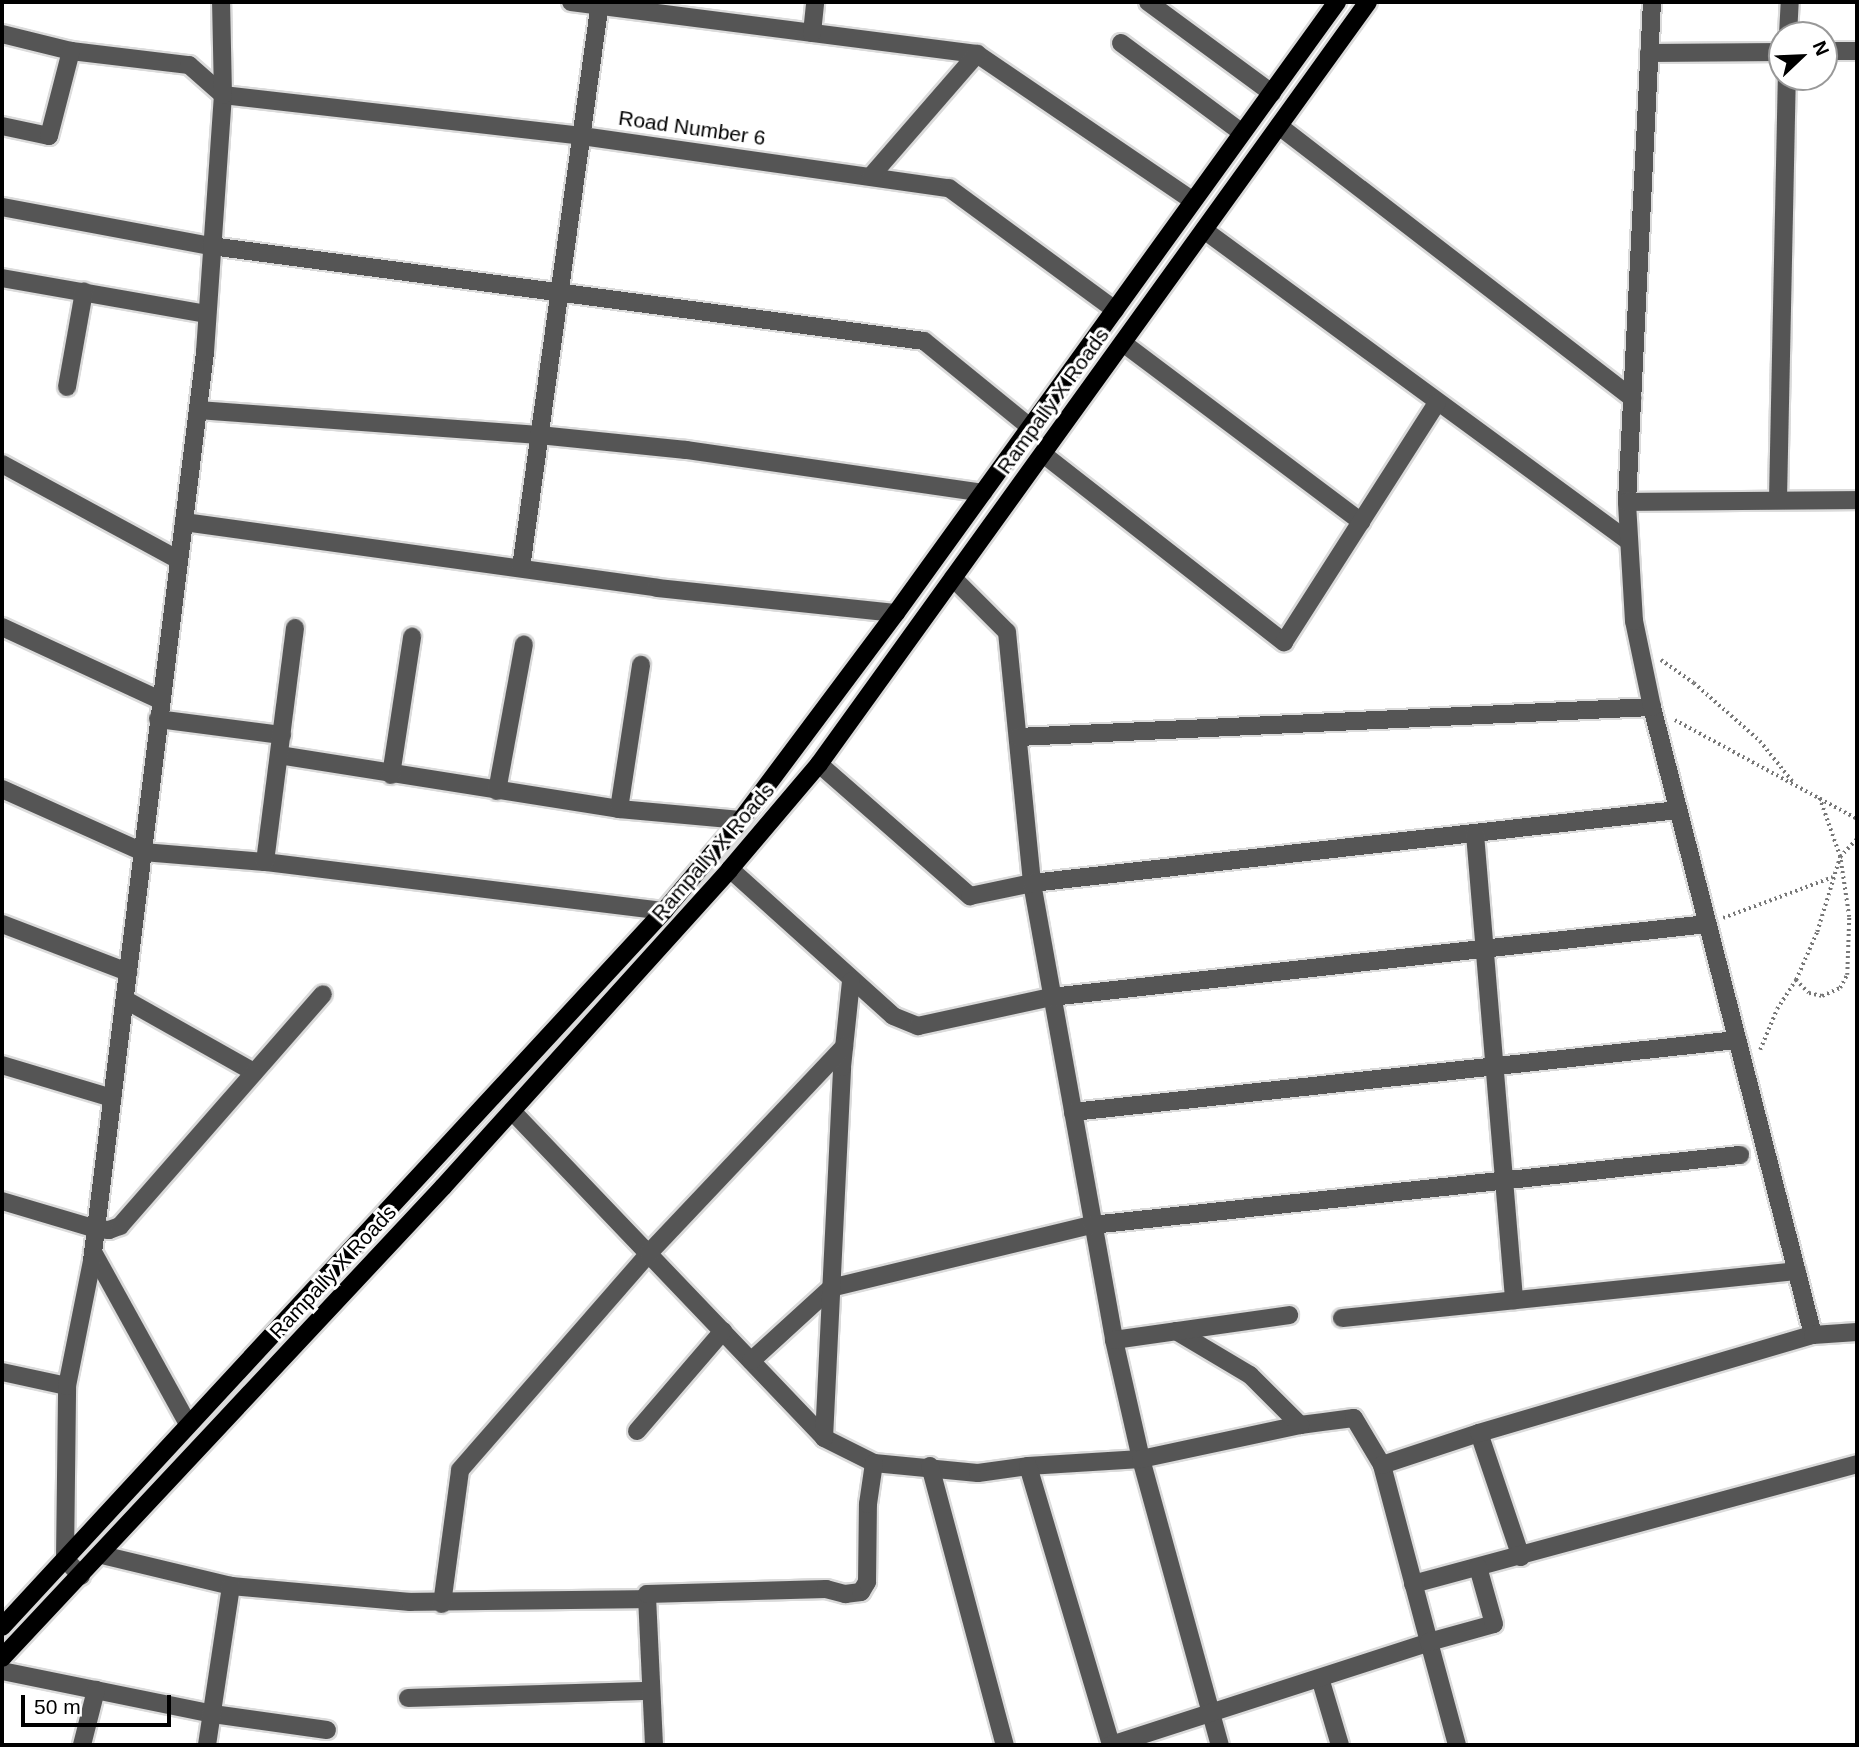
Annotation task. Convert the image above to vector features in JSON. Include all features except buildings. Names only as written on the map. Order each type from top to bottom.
[{"type":"main road","points":[[2,1627],[664,911],[741,820],[896,614],[1337,2]]},
{"type":"main road","name":"Rampally X Roads","points":[[2,1658],[102,1555],[512,1111],[730,869],[819,764],[1368,2]]},
{"type":"street","points":[[81,1576],[65,1559],[67,1386],[93,1252],[126,1000],[177,559],[198,410],[223,95],[221,2]]},
{"type":"street","points":[[570,2],[977,54],[1192,200]]},
{"type":"street","points":[[811,33],[815,2]]},
{"type":"street","points":[[1149,2],[1272,93]]},
{"type":"street","points":[[1652,2],[1627,540],[1639,645],[1652,707],[1813,1335]]},
{"type":"street","points":[[1789,21],[1790,2]]},
{"type":"street","points":[[521,568],[600,4]]},
{"type":"street","points":[[2,34],[71,51],[189,65],[223,95]]},
{"type":"street","points":[[1121,43],[1241,132]]},
{"type":"street","points":[[2,126],[49,136],[71,51]]},
{"type":"street","points":[[1838,51],[1857,51]]},
{"type":"street","points":[[1649,53],[1768,52]]},
{"type":"street","points":[[871,176],[977,54]]},
{"type":"street","points":[[1778,499],[1787,91]]},
{"type":"street","name":"Road Number 6","points":[[223,95],[582,136],[949,188],[1115,310]]},
{"type":"street","points":[[1279,126],[1632,398]]},
{"type":"street","points":[[2,207],[211,246],[924,341],[1031,428]]},
{"type":"street","points":[[1204,230],[1437,404],[1627,540]]},
{"type":"street","points":[[2,278],[207,314]]},
{"type":"street","points":[[67,387],[84,292]]},
{"type":"street","points":[[1122,343],[1361,522]]},
{"type":"street","points":[[1043,454],[1284,642],[1437,404]]},
{"type":"street","points":[[198,410],[539,435],[686,450],[984,493]]},
{"type":"street","points":[[2,464],[177,559]]},
{"type":"street","points":[[1628,502],[1857,500]]},
{"type":"street","points":[[184,522],[657,589],[896,614]]},
{"type":"street","points":[[953,578],[1007,632],[1032,883],[1114,1340],[1141,1459],[1220,1745]]},
{"type":"street","points":[[2,627],[160,699]]},
{"type":"street","points":[[264,862],[295,628]]},
{"type":"street","points":[[391,775],[411,637]]},
{"type":"street","points":[[497,791],[524,644]]},
{"type":"street","points":[[619,809],[640,665]]},
{"type":"street","points":[[1018,737],[1652,707]]},
{"type":"street","points":[[158,719],[282,735]]},
{"type":"street","points":[[279,755],[391,775],[619,809],[741,820]]},
{"type":"street","points":[[819,764],[970,897],[1032,883],[1678,810]]},
{"type":"street","points":[[2,789],[143,852],[264,862],[664,911]]},
{"type":"street","points":[[1475,834],[1514,1300]]},
{"type":"street","points":[[730,869],[851,981],[893,1016],[918,1026],[1051,997],[1707,923]]},
{"type":"street","points":[[2,924],[128,972]]},
{"type":"street","points":[[824,1438],[844,1047],[851,981]]},
{"type":"street","points":[[2,1201],[96,1229],[115,1229],[127,1221],[323,994]]},
{"type":"street","points":[[126,1000],[254,1072]]},
{"type":"street","points":[[1073,1112],[1737,1040]]},
{"type":"street","points":[[442,1604],[460,1470],[649,1253],[844,1047]]},
{"type":"street","points":[[2,1065],[112,1098]]},
{"type":"street","points":[[512,1111],[824,1438],[874,1463],[930,1466],[978,1473],[1028,1466],[1141,1459],[1300,1425],[1354,1418],[1382,1465],[1457,1745]]},
{"type":"street","points":[[751,1361],[831,1288],[1092,1225],[1740,1155]]},
{"type":"street","points":[[93,1252],[188,1423]]},
{"type":"street","points":[[1342,1318],[1797,1271]]},
{"type":"street","points":[[1114,1340],[1289,1315]]},
{"type":"street","points":[[637,1431],[723,1331]]},
{"type":"street","points":[[1176,1331],[1250,1376],[1300,1425]]},
{"type":"street","points":[[1382,1465],[1479,1433],[1813,1335],[1857,1332]]},
{"type":"street","points":[[2,1372],[67,1386]]},
{"type":"street","points":[[1479,1433],[1521,1557]]},
{"type":"street","points":[[654,1745],[647,1594],[688,1591],[861,1592],[867,1582],[868,1504],[874,1463]]},
{"type":"street","points":[[1413,1584],[1521,1557],[1602,1531],[1857,1464]]},
{"type":"street","points":[[930,1466],[1005,1745]]},
{"type":"street","points":[[1028,1466],[1111,1745],[1212,1715],[1429,1642],[1494,1624],[1478,1567]]},
{"type":"street","points":[[102,1555],[231,1586],[442,1604],[647,1599]]},
{"type":"street","points":[[207,1745],[231,1586]]},
{"type":"street","points":[[2,1671],[213,1714],[327,1730]]},
{"type":"street","points":[[1320,1678],[1340,1745]]},
{"type":"street","points":[[82,1745],[96,1690]]},
{"type":"street","points":[[408,1698],[651,1691]]},
{"type":"path","points":[[1639,645],[1694,683],[1760,741],[1794,784]]},
{"type":"path","points":[[1652,707],[1857,819]]},
{"type":"path","points":[[1796,980],[1809,993],[1822,996],[1840,988],[1847,975],[1849,917],[1840,857],[1819,797]]},
{"type":"path","points":[[1748,1081],[1777,1009],[1796,980],[1817,932],[1840,857],[1857,839]]},
{"type":"path","points":[[1707,923],[1804,890],[1834,876]]}]
